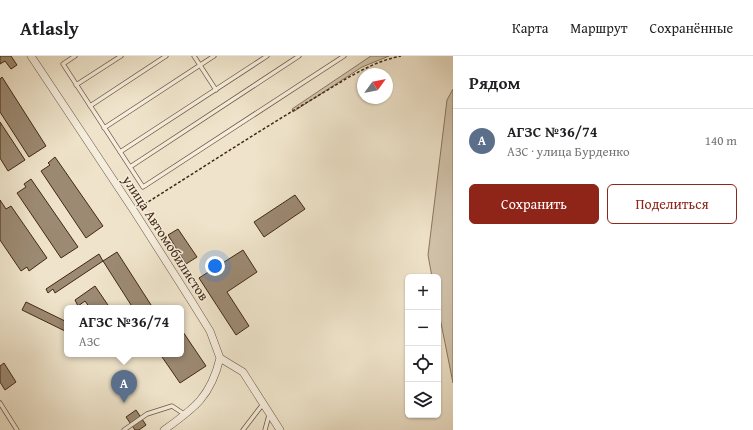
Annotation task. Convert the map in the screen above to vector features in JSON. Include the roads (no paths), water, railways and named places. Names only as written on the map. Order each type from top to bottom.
[{"type":"street","name":"улица Автомобилистов","points":[[31,56],[134,211],[210,331],[220,358]]},
{"type":"street","points":[[164,430],[185,415],[201,400],[215,378],[220,358],[243,372],[280,430]]},
{"type":"lane","points":[[75,56],[63,64],[143,187],[344,56]]},
{"type":"lane","points":[[76,86],[122,56]]},
{"type":"lane","points":[[90,106],[166,56]]},
{"type":"lane","points":[[194,56],[216,90]]},
{"type":"lane","points":[[104,128],[214,56]]},
{"type":"lane","points":[[120,152],[268,56]]},
{"type":"lane","points":[[130,167],[300,56]]},
{"type":"lane","points":[[0,403],[17,430]]},
{"type":"lane","points":[[243,430],[263,404]]},
{"type":"lane","points":[[124,430],[146,414],[172,406],[185,415]]},
{"type":"lane","points":[[265,430],[270,414]]},
{"type":"place","name":"АГЗС №36/74","points":[[124,403]]}]
